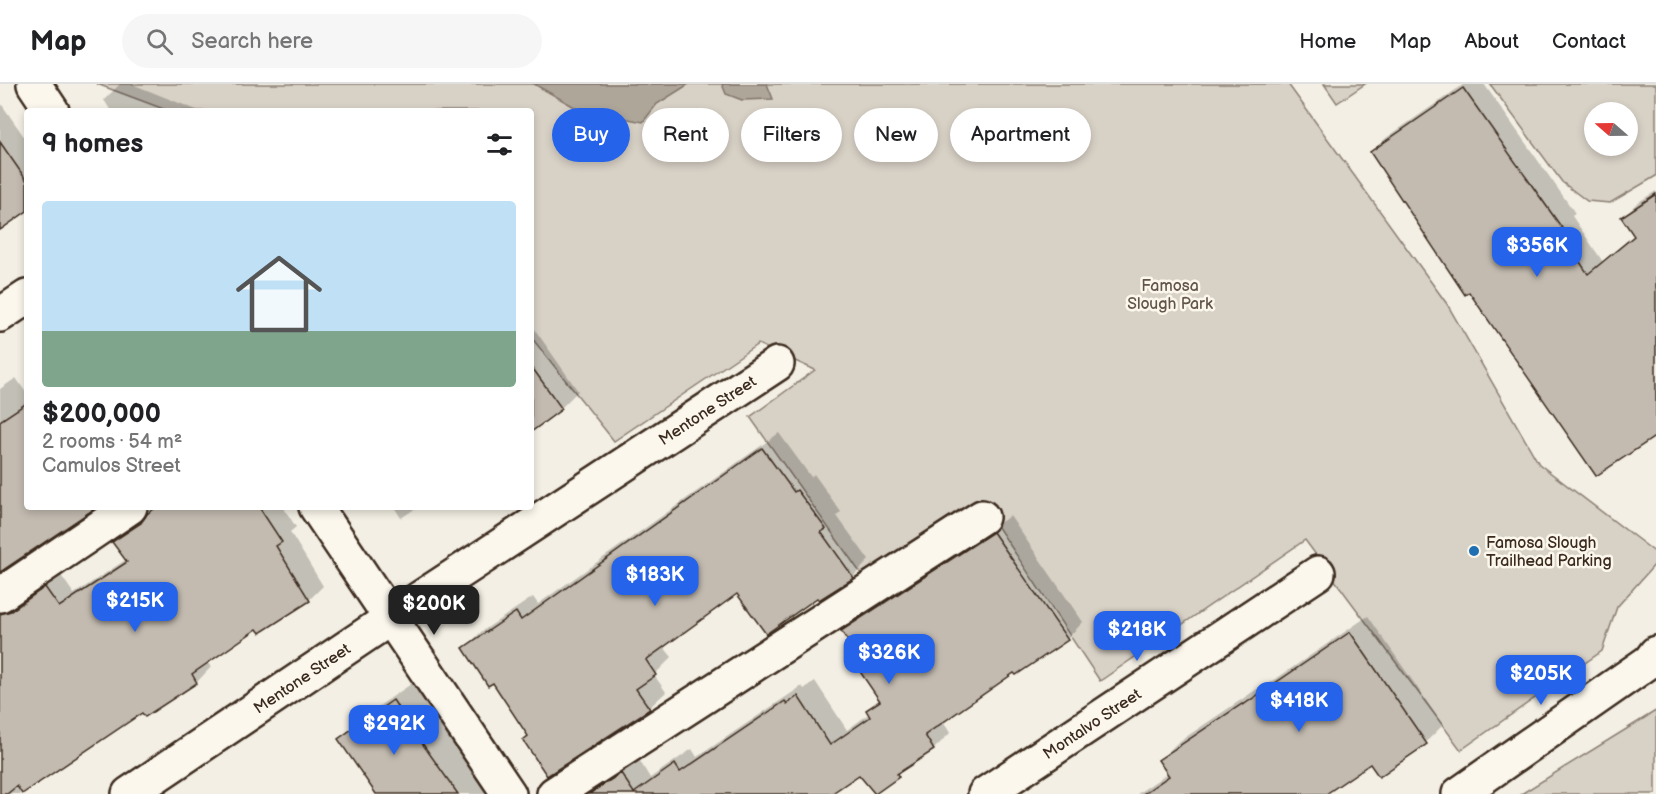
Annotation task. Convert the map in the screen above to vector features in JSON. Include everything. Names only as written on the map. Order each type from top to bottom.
[{"type":"street","points":[[34,84],[50,108]]},
{"type":"street","points":[[0,315],[24,299]]},
{"type":"street","name":"Mentone Street","points":[[129,794],[777,364]]},
{"type":"street","points":[[0,595],[126,510]]},
{"type":"street","points":[[318,510],[509,794]]},
{"type":"street","points":[[554,794],[982,517]]},
{"type":"street","name":"Montalvo Street","points":[[985,794],[1318,573]]},
{"type":"street","points":[[1460,794],[1650,661],[1656,653]]},
{"type":"green space","name":"Famosa Slough Park","points":[[97,84],[1288,84],[1447,304],[1539,464],[1656,553],[1656,563],[1617,607],[1602,651],[1461,750],[1305,540],[1100,681],[980,500],[864,578],[750,417],[815,370],[758,344],[614,441],[534,341],[534,108],[161,108]]},
{"type":"green space","points":[[1324,84],[1365,84],[1337,103]]},
{"type":"green space","points":[[1490,84],[1656,84],[1656,176],[1610,203],[1587,201],[1562,182]]},
{"type":"green space","points":[[1656,711],[1656,794],[1521,794],[1654,712]]},
{"type":"shaded area","points":[[534,84],[689,84],[654,108],[642,108],[642,122],[630,119],[630,108],[576,108]]},
{"type":"shaded area","points":[[722,84],[767,84],[773,99],[742,100],[726,94]]},
{"type":"building","points":[[1463,88],[1562,228],[1559,231],[1588,274],[1634,236],[1621,217],[1656,194],[1656,436],[1596,476],[1469,292],[1465,295],[1370,152]]},
{"type":"building","points":[[0,142],[24,177],[24,213],[0,230]]},
{"type":"building","points":[[534,370],[562,409],[534,430]]},
{"type":"building","points":[[24,405],[24,510],[93,510],[0,572],[0,421]]},
{"type":"building","points":[[762,448],[794,492],[797,490],[826,529],[821,532],[854,578],[819,600],[817,598],[766,634],[737,594],[646,660],[656,675],[636,689],[650,709],[547,776],[523,740],[528,736],[493,683],[488,686],[463,648],[516,612],[521,620]]},
{"type":"building","points":[[153,510],[261,510],[282,542],[276,546],[310,601],[260,633],[257,629],[192,674],[197,683],[145,717],[142,713],[22,794],[17,786],[7,794],[0,794],[0,614],[11,611],[45,587],[59,607],[127,562],[112,542],[141,523]]},
{"type":"building","points":[[993,532],[1068,640],[1016,675],[1014,673],[925,735],[934,750],[897,774],[899,777],[875,794],[859,775],[831,794],[589,794],[621,773],[634,793],[675,764],[680,772],[785,701],[787,704],[798,696],[830,745],[870,717],[866,710],[880,701],[848,654],[854,650],[841,631]]},
{"type":"building","points":[[1350,632],[1427,744],[1379,777],[1370,764],[1326,794],[1143,794],[1169,776],[1158,760]]},
{"type":"building","points":[[393,700],[458,794],[376,794],[338,739]]},
{"type":"place","name":"Famosa Slough Trailhead Parking","points":[[1474,551]]}]
